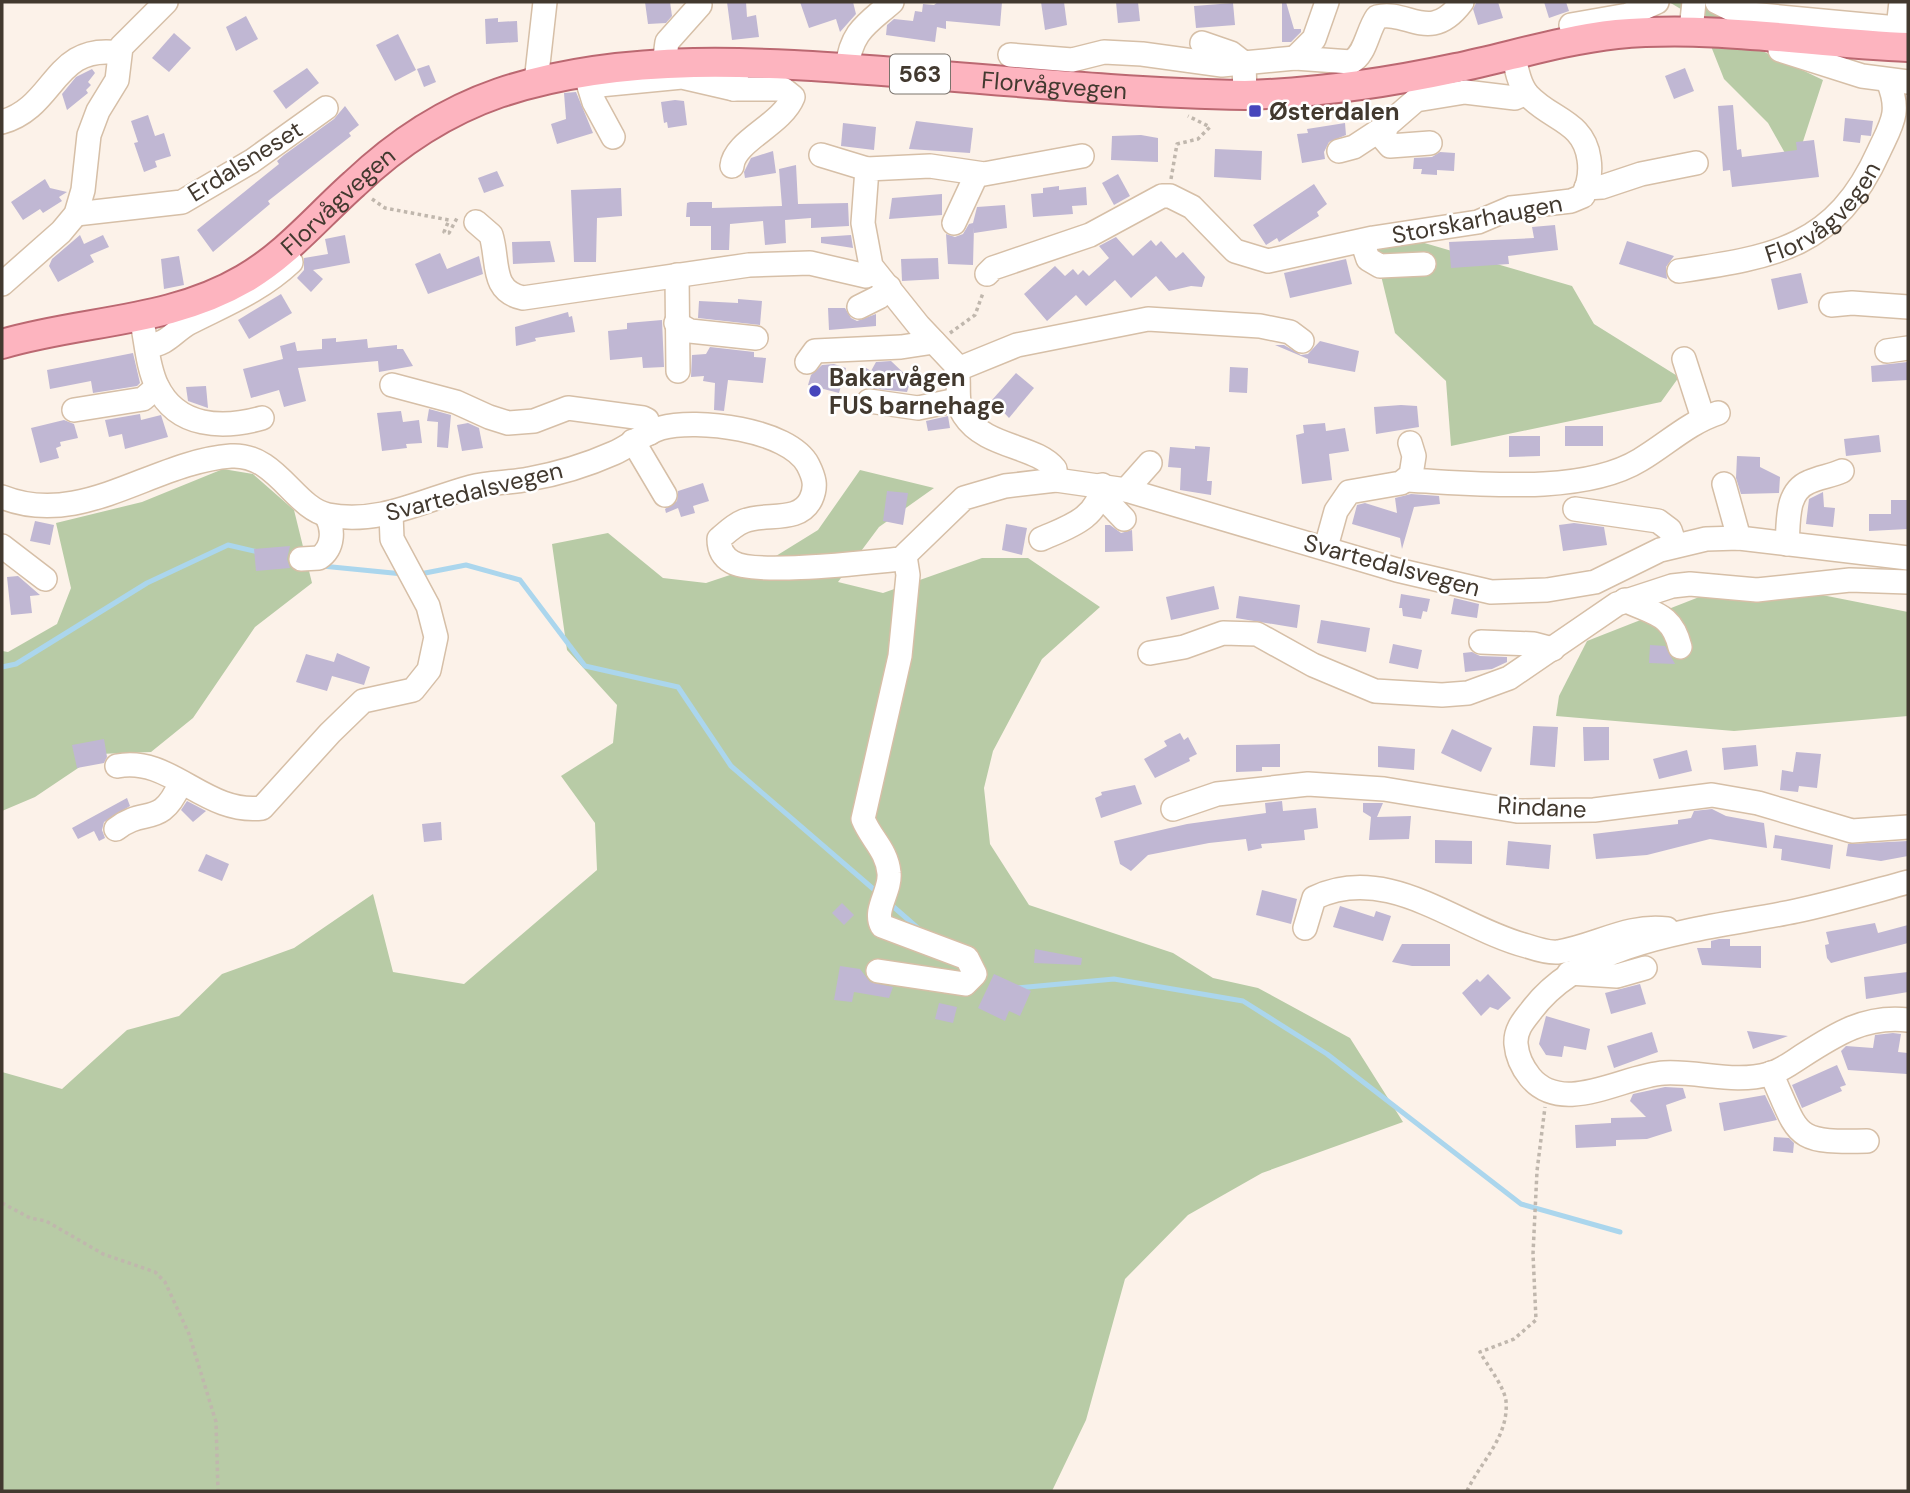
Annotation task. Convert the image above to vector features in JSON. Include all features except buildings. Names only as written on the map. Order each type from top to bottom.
[{"type":"main road","name":"Florvågvegen","points":[[2,344],[141,317],[198,302],[244,279],[279,253],[380,160],[407,140],[474,103],[536,82],[664,64],[736,76],[847,68],[1245,95],[1365,85],[1615,34],[1691,30],[1904,38]]},
{"type":"street","points":[[2,284],[61,232],[76,214],[83,190],[89,135],[98,111],[117,80],[119,53],[126,41],[166,2]]},
{"type":"street","points":[[536,82],[545,2]]},
{"type":"street","points":[[847,68],[853,39],[859,30],[892,2]]},
{"type":"street","points":[[1294,58],[1314,39],[1327,2]]},
{"type":"street","points":[[1314,39],[1321,37],[1341,2]]},
{"type":"street","name":"Florvågvegen","points":[[1010,55],[1079,60],[1104,52],[1172,57],[1222,65],[1294,58],[1351,62],[1361,54],[1368,29],[1377,17],[1431,24],[1451,14],[1462,2]]},
{"type":"street","points":[[1572,25],[1628,15],[1657,2]]},
{"type":"street","points":[[1691,30],[1694,2]]},
{"type":"street","points":[[1717,2],[1739,13],[1904,38],[1901,2]]},
{"type":"street","points":[[664,64],[667,42],[700,5]]},
{"type":"street","points":[[1202,43],[1231,53],[1244,63],[1245,95]]},
{"type":"street","name":"Florvågvegen","points":[[1679,271],[1785,250],[1806,241],[1840,213],[1862,187],[1896,112],[1898,81],[1862,76],[1780,50]]},
{"type":"street","points":[[2,122],[33,107],[66,65],[80,55],[96,51],[119,53]]},
{"type":"street","points":[[1339,151],[1354,147],[1386,126],[1416,100],[1465,92],[1504,99],[1525,93],[1514,55]]},
{"type":"street","name":"Florvågvegen","points":[[613,137],[594,102],[589,86],[682,77],[736,76],[783,89],[793,97],[769,128],[735,154],[732,166]]},
{"type":"street","name":"Storskarhaugen","points":[[1170,196],[1192,207],[1235,251],[1256,259],[1288,258],[1362,241],[1478,222],[1522,205],[1572,201],[1583,196],[1589,161],[1583,136],[1525,93]]},
{"type":"street","name":"Erdalsneset","points":[[76,214],[182,202],[252,161],[326,108]]},
{"type":"street","points":[[1386,126],[1384,139],[1390,146],[1430,143]]},
{"type":"street","points":[[821,155],[867,169],[930,166],[970,173],[1032,168],[1082,156]]},
{"type":"street","points":[[1586,188],[1602,187],[1641,174],[1696,163]]},
{"type":"street","points":[[867,169],[863,223],[882,279],[958,369],[957,400],[963,414],[981,431],[1051,464],[1055,469],[1056,480]]},
{"type":"street","points":[[954,223],[974,180],[970,173]]},
{"type":"street","points":[[987,274],[993,268],[1090,235],[1152,199],[1170,196]]},
{"type":"street","points":[[476,222],[491,235],[499,282],[508,293],[515,296],[533,298],[749,265],[825,265],[882,279]]},
{"type":"street","name":"Storskarhaugen","points":[[1362,241],[1368,259],[1380,266],[1424,264]]},
{"type":"street","points":[[148,346],[167,342],[186,324],[261,288],[291,262]]},
{"type":"street","points":[[677,275],[678,371]]},
{"type":"street","points":[[859,307],[879,297],[882,279]]},
{"type":"street","points":[[1830,305],[1852,303],[1908,307]]},
{"type":"street","points":[[141,317],[157,387],[173,408],[190,419],[224,425],[262,418]]},
{"type":"street","points":[[958,369],[1017,345],[1148,319],[1260,326],[1290,332],[1302,341]]},
{"type":"street","points":[[677,323],[690,331],[757,338]]},
{"type":"street","points":[[807,362],[810,354],[815,351],[901,348],[934,342]]},
{"type":"street","points":[[1325,547],[1336,511],[1349,492],[1406,480],[1503,485],[1566,481],[1605,474],[1640,460],[1659,444],[1711,416],[1684,359]]},
{"type":"street","points":[[392,385],[456,402],[489,418],[508,423],[534,421],[568,408],[643,418],[647,420],[642,437],[665,495]]},
{"type":"street","points":[[74,410],[142,399],[157,387]]},
{"type":"street","points":[[869,401],[918,408],[957,400]]},
{"type":"street","name":"Svartedalsvegen","points":[[326,514],[391,514],[473,487],[563,471],[614,454],[660,428],[687,425],[731,428],[786,444],[805,460],[815,481],[807,507],[793,514],[755,518],[733,527],[719,540],[719,545],[733,563],[773,569],[905,556],[964,498],[1006,486],[1056,480],[1101,490],[1126,490],[1397,569],[1491,592],[1547,590],[1595,582],[1675,545],[1706,539],[1739,538],[1908,558]]},
{"type":"street","points":[[1406,480],[1413,468],[1410,443]]},
{"type":"street","points":[[2,497],[36,506],[58,507],[179,468],[232,456],[261,464],[326,514],[332,530],[328,549],[319,558],[301,559]]},
{"type":"street","points":[[1126,490],[1150,463]]},
{"type":"street","points":[[1787,544],[1790,505],[1795,494],[1810,481],[1842,471]]},
{"type":"street","points":[[1724,484],[1739,538]]},
{"type":"street","points":[[1101,490],[1124,519]]},
{"type":"street","points":[[1041,539],[1081,521],[1096,507],[1101,490]]},
{"type":"street","points":[[1575,509],[1658,521],[1670,530],[1675,545]]},
{"type":"street","points":[[117,766],[130,763],[150,766],[165,772],[180,783],[224,802],[262,808],[363,701],[413,690],[424,680],[432,660],[436,637],[428,606],[391,539],[391,514]]},
{"type":"street","points":[[2,546],[45,579]]},
{"type":"street","points":[[878,971],[965,984],[975,974],[967,958],[883,926],[878,916],[890,874],[885,853],[863,819],[900,656],[908,575],[905,556]]},
{"type":"street","points":[[1150,653],[1184,647],[1223,632],[1257,634],[1323,669],[1375,691],[1442,695],[1468,693],[1499,684],[1553,649],[1599,614],[1625,600],[1672,586],[1690,584],[1757,590],[1850,580],[1908,582]]},
{"type":"street","points":[[1625,600],[1662,616],[1676,629],[1680,647]]},
{"type":"street","points":[[1481,642],[1534,644],[1553,649]]},
{"type":"street","points":[[116,829],[126,821],[150,817],[165,809],[180,783]]},
{"type":"street","name":"Rindane","points":[[1173,809],[1217,794],[1308,784],[1384,789],[1530,811],[1614,808],[1712,795],[1758,803],[1852,831],[1908,827]]},
{"type":"street","points":[[1908,882],[1632,947],[1569,973],[1541,997],[1517,1035],[1520,1062],[1532,1080],[1550,1092],[1581,1093],[1653,1074],[1679,1072],[1745,1079],[1771,1073],[1858,1023],[1875,1019],[1908,1020]]},
{"type":"street","points":[[1305,928],[1314,898],[1348,887],[1384,891],[1425,902],[1490,932],[1551,952],[1637,929],[1663,929],[1679,934]]},
{"type":"street","points":[[1569,973],[1617,976],[1645,968]]},
{"type":"street","points":[[1771,1073],[1794,1126],[1801,1134],[1822,1141],[1867,1141]]},
{"type":"path","points":[[1170,196],[1177,144],[1198,139],[1210,127],[1180,113]]},
{"type":"path","points":[[370,197],[385,208],[449,220]]},
{"type":"path","points":[[934,342],[975,315],[987,274]]},
{"type":"path","points":[[1467,1491],[1478,1467],[1499,1441],[1506,1400],[1480,1352],[1514,1339],[1536,1320],[1533,1254],[1537,1171],[1545,1102],[1550,1092]]},
{"type":"path","points":[[2,1203],[30,1218],[46,1221],[103,1254],[155,1272],[165,1282],[189,1334],[216,1422],[218,1491]]},
{"type":"green space","points":[[1669,2],[1730,2],[1725,33],[1823,80],[1794,169],[1768,123],[1724,79],[1701,21]]},
{"type":"green space","points":[[1397,235],[1572,286],[1594,324],[1679,377],[1661,402],[1451,446],[1446,381],[1395,333],[1375,251]]},
{"type":"green space","points":[[223,469],[253,474],[294,510],[312,583],[255,627],[193,718],[151,752],[99,754],[35,797],[2,811],[2,651],[8,652],[57,624],[71,588],[56,523],[142,502]]},
{"type":"green space","points":[[860,470],[934,488],[879,527],[838,582],[883,593],[982,558],[1028,558],[1100,607],[1042,659],[993,751],[984,788],[990,844],[1029,905],[1173,953],[1213,978],[1258,988],[1350,1038],[1403,1122],[1262,1173],[1188,1215],[1125,1279],[1086,1420],[1052,1491],[2,1491],[2,1072],[62,1089],[127,1030],[179,1016],[222,974],[294,948],[373,894],[393,972],[464,984],[597,870],[595,823],[561,776],[613,743],[617,705],[567,650],[552,544],[608,533],[663,578],[706,583],[763,564],[818,530]]},
{"type":"green space","points":[[1717,590],[1827,596],[1908,612],[1908,716],[1734,731],[1556,716],[1559,696],[1587,641]]},
{"type":"waterway","points":[[2,667],[16,664],[147,583],[228,545],[258,552]]},
{"type":"waterway","points":[[420,574],[466,565],[520,580],[585,666],[678,687],[731,766],[878,893]]},
{"type":"waterway","points":[[322,566],[403,574]]},
{"type":"waterway","points":[[888,902],[920,930]]},
{"type":"waterway","points":[[1017,988],[1114,979],[1243,1001],[1327,1054],[1521,1204],[1620,1232]]},
{"type":"place","name":"Østerdalen","points":[[1255,111]]},
{"type":"place","name":"Bakarvågen FUS barnehage","points":[[815,391]]}]
